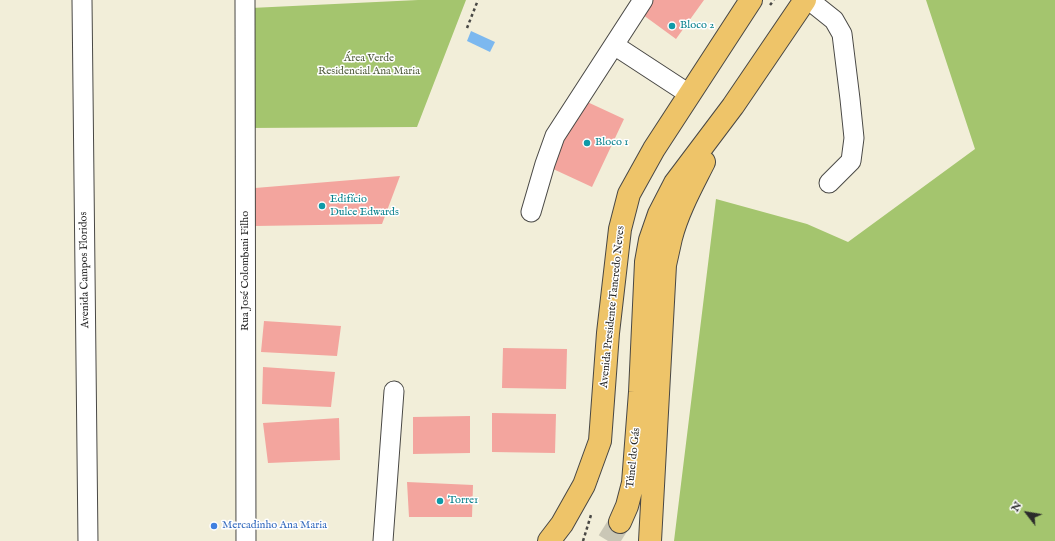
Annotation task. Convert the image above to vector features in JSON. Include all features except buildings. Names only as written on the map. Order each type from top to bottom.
[{"type":"main road","name":"Avenida Presidente Tancredo Neves","points":[[549,541],[562,524],[584,485],[600,441],[608,333],[620,229],[629,194],[654,149],[752,0]]},
{"type":"main road","points":[[650,541],[665,265],[671,237],[691,187],[733,106],[805,0]]},
{"type":"main road","name":"Túnel do Gás","points":[[620,522],[627,506],[633,484],[640,392],[646,262],[650,240],[660,214],[675,183],[733,106]]},
{"type":"main road","points":[[569,541],[584,485]]},
{"type":"street","name":"Avenida Campos Floridos","points":[[82,0],[88,541]]},
{"type":"street","name":"Rua José Colombani Filho","points":[[245,0],[246,541]]},
{"type":"street","points":[[531,212],[555,136],[644,0]]},
{"type":"street","points":[[809,0],[834,20],[842,34],[850,99],[854,138],[851,162],[829,183]]},
{"type":"street","points":[[614,45],[689,94]]},
{"type":"street","points":[[383,541],[394,391]]},
{"type":"path","points":[[467,28],[478,0]]},
{"type":"green space","name":"Área Verde Residencial Ana Maria","points":[[418,0],[466,0],[417,127],[246,128],[251,8]]},
{"type":"green space","points":[[926,0],[1055,0],[1055,541],[674,541],[716,199],[807,224],[848,242],[975,149]]},
{"type":"water","points":[[471,31],[495,42],[490,52],[467,41]]},
{"type":"tunnel","points":[[608,541],[620,522]]},
{"type":"place","name":"Bloco 2","points":[[672,26]]},
{"type":"place","name":"Bloco 1","points":[[587,143]]},
{"type":"place","name":"Edifício Dulce Edwards","points":[[322,206]]},
{"type":"place","name":"Torre1","points":[[440,501]]},
{"type":"place","name":"Mercadinho Ana Maria","points":[[214,526]]}]
